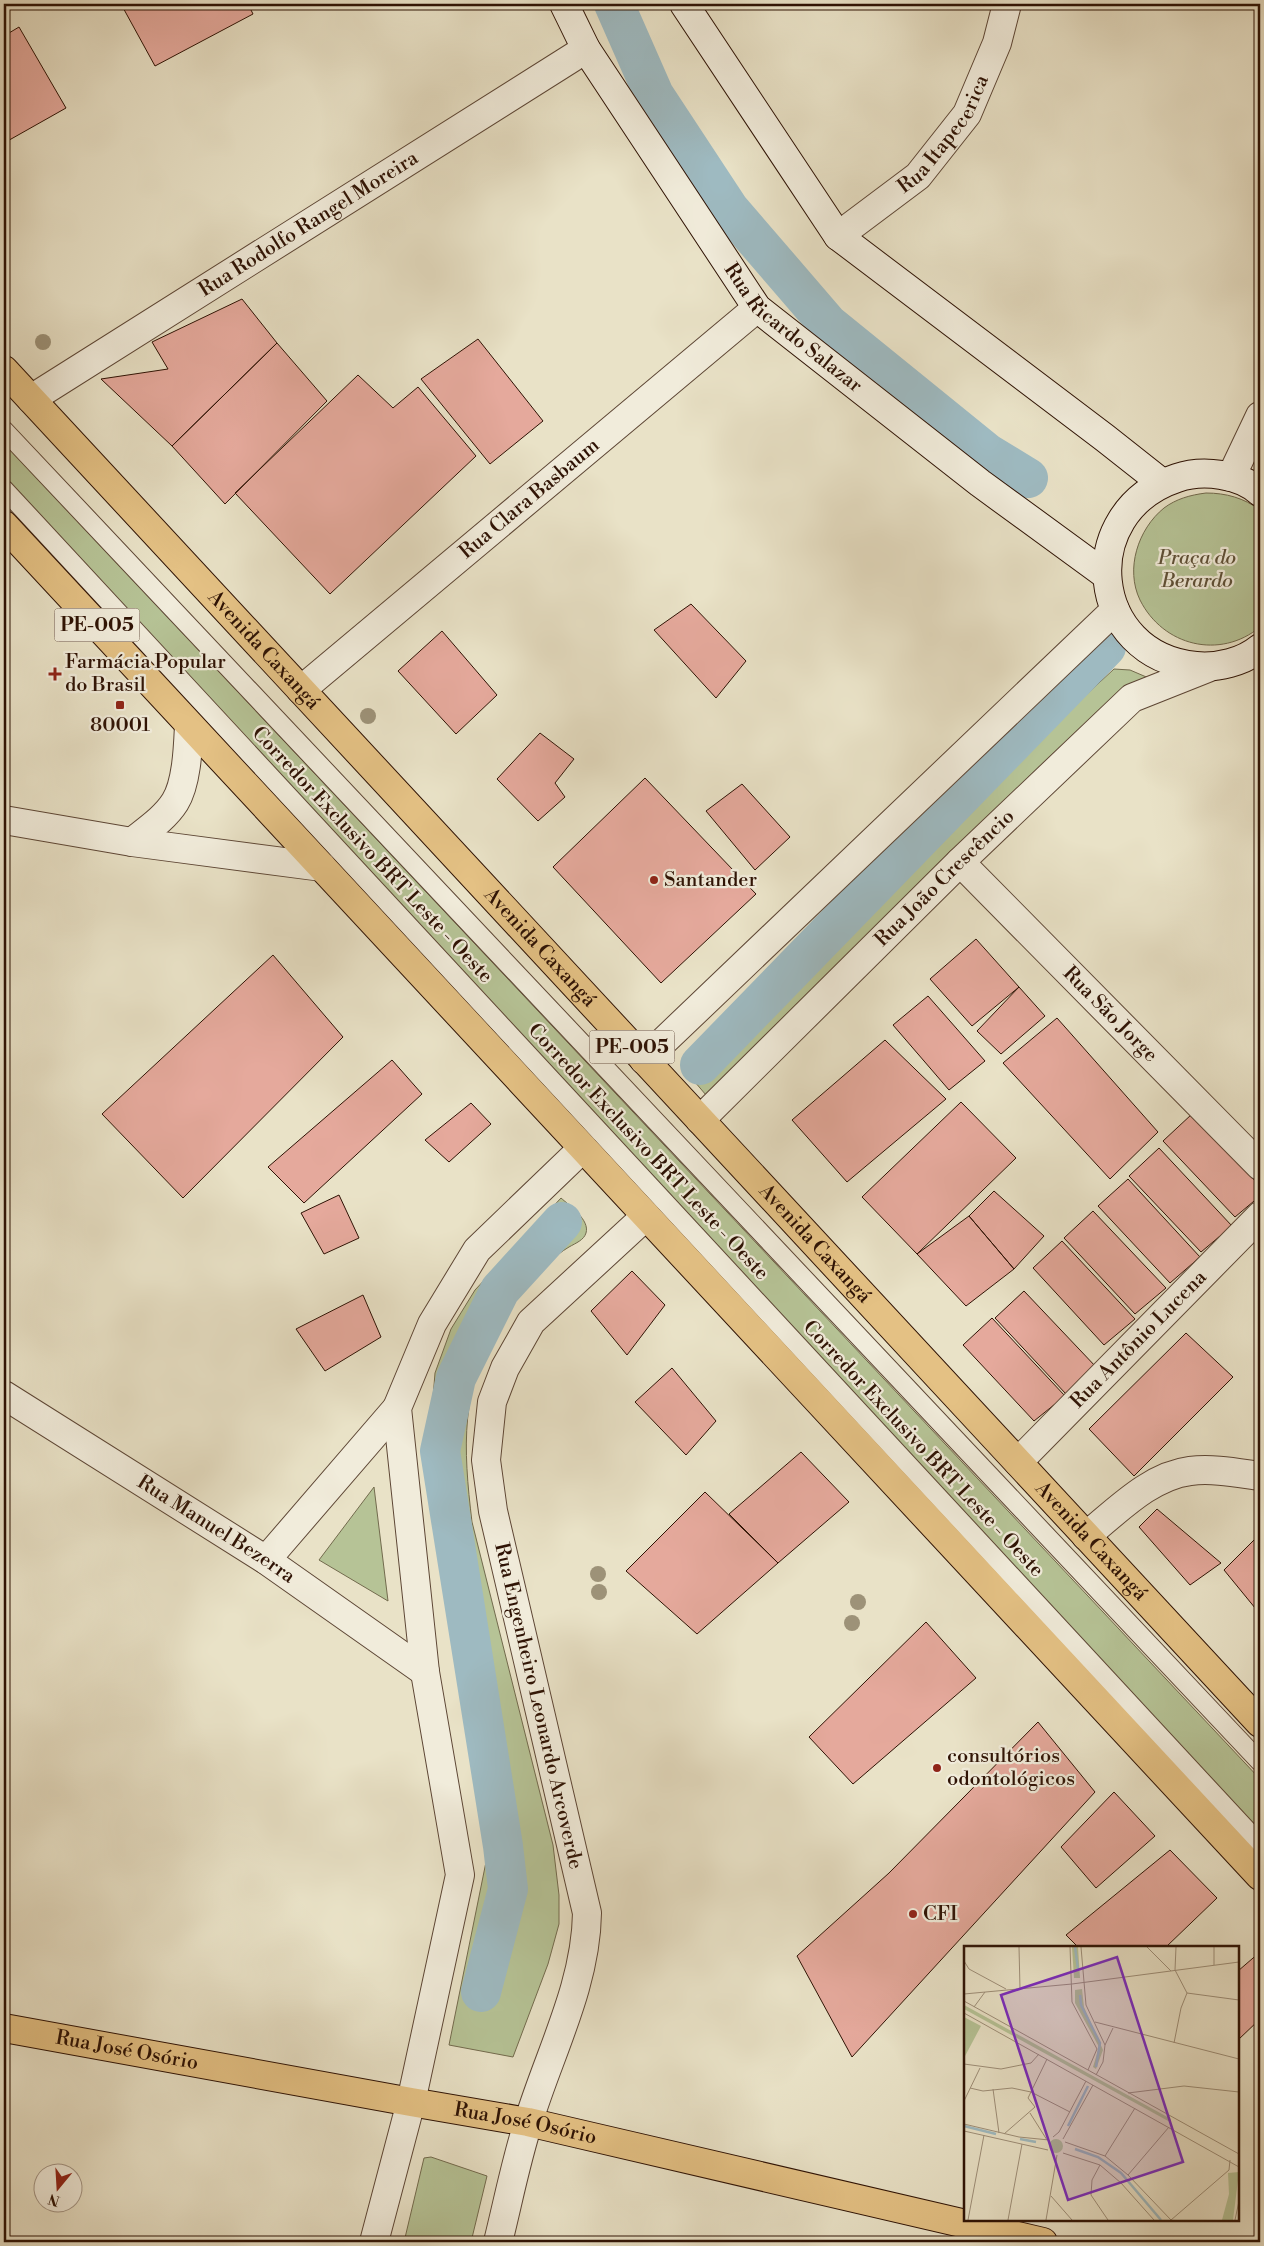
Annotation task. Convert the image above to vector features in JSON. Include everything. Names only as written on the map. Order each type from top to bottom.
[{"type":"main road","name":"Avenida Caxangá","points":[[4,370],[1260,1723]]},
{"type":"main road","name":"PE-005","points":[[4,525],[1260,1876]]},
{"type":"main road","name":"Rua José Osório","points":[[4,2028],[528,2122],[1043,2242]]},
{"type":"street","name":"Rua Ricardo Salazar","points":[[564,4],[586,49],[757,308],[980,482],[1106,576]]},
{"type":"street","points":[[684,4],[838,236],[1162,483]]},
{"type":"street","name":"Rua Itapecerica","points":[[838,236],[918,176],[967,114],[997,43],[1007,4]]},
{"type":"street","name":"Rua Rodolfo Rangel Moreira","points":[[31,399],[586,49]]},
{"type":"street","name":"Rua Clara Basbaum","points":[[301,690],[757,308]]},
{"type":"street","points":[[1231,477],[1260,416]]},
{"type":"street","points":[[1258,652],[1233,663],[1210,667],[1180,664],[1154,653],[1131,634],[1115,610],[1106,576],[1109,547],[1120,520],[1138,498],[1162,483],[1184,475],[1208,474],[1231,477],[1260,492]]},
{"type":"street","points":[[644,1060],[1115,610]]},
{"type":"street","name":"Rua João Crescêncio","points":[[700,1120],[960,862],[1132,698],[1210,667]]},
{"type":"street","points":[[132,842],[154,825],[176,801],[187,765],[189,725]]},
{"type":"street","points":[[4,820],[132,842],[322,867]]},
{"type":"street","name":"Rua São Jorge","points":[[960,862],[1260,1166]]},
{"type":"street","points":[[266,1560],[397,1408],[432,1324],[477,1250],[583,1148]]},
{"type":"street","name":"Rua Engenheiro Leonardo Arcoverde","points":[[498,2242],[528,2122],[577,1982],[587,1941],[588,1913],[493,1511],[486,1460],[492,1402],[505,1368],[531,1322],[646,1216]]},
{"type":"street","name":"Rua Antônio Lucena","points":[[1018,1462],[1260,1216]]},
{"type":"street","name":"Rua Manuel Bezerra","points":[[4,1395],[266,1560],[424,1672]]},
{"type":"street","points":[[374,2242],[411,2102],[460,1875],[424,1672],[397,1408]]},
{"type":"street","points":[[1086,1536],[1160,1479],[1190,1470],[1208,1470],[1260,1476]]},
{"type":"lane","name":"Corredor Exclusivo BRT Leste - Oeste","points":[[4,430],[1260,1762]]},
{"type":"lane","name":"Corredor Exclusivo BRT Leste - Oeste","points":[[4,489],[1260,1844]]},
{"type":"green space","points":[[5,444],[1260,1779],[1260,1831],[4,484]]},
{"type":"green space","name":"Praça do Berardo","points":[[1206,493],[1234,497],[1248,502],[1260,510],[1260,627],[1244,637],[1228,643],[1211,645],[1194,643],[1178,637],[1163,628],[1150,616],[1140,600],[1134,576],[1134,563],[1141,538],[1155,517],[1164,508],[1178,500]]},
{"type":"green space","points":[[1114,669],[1130,670],[1151,679],[706,1095],[683,1068]]},
{"type":"green space","points":[[561,1198],[582,1218],[585,1223],[586,1233],[583,1238],[553,1258],[524,1285],[516,1294],[500,1320],[477,1370],[471,1394],[466,1443],[472,1522],[553,1845],[559,1895],[559,1924],[548,1964],[513,2057],[449,2045],[487,1857],[485,1831],[429,1446],[435,1373],[451,1329],[475,1290]]},
{"type":"green space","points":[[374,1487],[388,1601],[319,1560]]},
{"type":"green space","points":[[431,2157],[487,2176],[471,2242],[404,2242],[424,2158]]},
{"type":"building","points":[[121,4],[248,4],[253,14],[155,66]]},
{"type":"building","points":[[19,27],[66,108],[4,143],[4,36]]},
{"type":"building","points":[[242,299],[277,343],[172,446],[101,379],[168,369],[152,342]]},
{"type":"building","points":[[478,339],[543,421],[490,464],[421,379]]},
{"type":"building","points":[[277,343],[327,401],[225,504],[172,446]]},
{"type":"building","points":[[358,375],[393,408],[418,387],[476,456],[330,594],[235,493]]},
{"type":"building","points":[[691,604],[746,661],[716,698],[654,630]]},
{"type":"building","points":[[442,631],[497,695],[456,734],[398,671]]},
{"type":"building","points":[[540,733],[574,759],[555,783],[565,797],[538,821],[497,779]]},
{"type":"building","name":"Santander","points":[[645,778],[756,894],[661,983],[553,867]]},
{"type":"building","points":[[742,784],[790,837],[755,870],[706,811]]},
{"type":"building","points":[[976,939],[1019,987],[972,1026],[930,979]]},
{"type":"building","points":[[273,955],[343,1037],[183,1198],[102,1114]]},
{"type":"building","points":[[1019,987],[1045,1016],[1001,1054],[977,1031]]},
{"type":"building","points":[[928,996],[985,1061],[949,1090],[893,1025]]},
{"type":"building","points":[[1057,1018],[1158,1132],[1110,1179],[1003,1063]]},
{"type":"building","points":[[885,1040],[946,1099],[847,1182],[792,1120]]},
{"type":"building","points":[[392,1060],[422,1094],[304,1203],[268,1167]]},
{"type":"building","points":[[961,1102],[1016,1158],[917,1254],[862,1197]]},
{"type":"building","points":[[471,1103],[491,1124],[449,1162],[425,1140]]},
{"type":"building","points":[[1192,1114],[1260,1186],[1260,1196],[1235,1217],[1163,1141]]},
{"type":"building","points":[[1159,1148],[1232,1226],[1201,1252],[1129,1176]]},
{"type":"building","points":[[1128,1179],[1200,1257],[1170,1283],[1098,1206]]},
{"type":"building","points":[[994,1191],[1044,1236],[1014,1269],[969,1216]]},
{"type":"building","points":[[339,1195],[359,1238],[324,1254],[301,1213]]},
{"type":"building","points":[[1093,1211],[1166,1288],[1135,1314],[1064,1238]]},
{"type":"building","points":[[969,1216],[1014,1269],[966,1306],[917,1254]]},
{"type":"building","points":[[1062,1241],[1135,1319],[1104,1345],[1033,1268]]},
{"type":"building","points":[[632,1271],[665,1305],[627,1355],[591,1311]]},
{"type":"building","points":[[1024,1291],[1097,1368],[1066,1394],[995,1318]]},
{"type":"building","points":[[363,1295],[381,1337],[325,1371],[296,1329]]},
{"type":"building","points":[[992,1318],[1065,1396],[1034,1421],[963,1345]]},
{"type":"building","points":[[1186,1333],[1233,1377],[1134,1476],[1089,1429]]},
{"type":"building","points":[[672,1368],[716,1421],[686,1455],[635,1402]]},
{"type":"building","points":[[801,1452],[849,1502],[778,1563],[729,1514]]},
{"type":"building","points":[[705,1492],[778,1563],[697,1634],[626,1571]]},
{"type":"building","points":[[1157,1509],[1221,1563],[1190,1585],[1139,1527]]},
{"type":"building","points":[[1260,1534],[1260,1614],[1224,1570]]},
{"type":"building","points":[[926,1622],[976,1678],[853,1784],[809,1737]]},
{"type":"building","name":"CFI","points":[[1038,1722],[1095,1792],[852,2057],[797,1956],[889,1873]]},
{"type":"building","points":[[1114,1792],[1155,1836],[1096,1888],[1061,1847]]},
{"type":"building","points":[[1170,1850],[1217,1898],[1167,1946],[1077,1946],[1066,1935]]},
{"type":"building","points":[[1260,1952],[1260,2019],[1239,2039],[1239,1970]]},
{"type":"waterway","points":[[614,4],[654,95],[729,209],[828,324],[987,453],[1028,478]]},
{"type":"waterway","points":[[700,1065],[1106,647]]},
{"type":"waterway","points":[[481,1992],[508,1889],[503,1846],[440,1451],[456,1378],[500,1290],[562,1222]]},
{"type":"place","name":"Farmácia Popular do Brasil","points":[[55,674]]},
{"type":"place","name":"80001","points":[[120,705]]},
{"type":"place","name":"Santander","points":[[654,880]]},
{"type":"place","name":"consultórios odontológicos","points":[[937,1768]]},
{"type":"place","name":"CFI","points":[[913,1914]]}]
